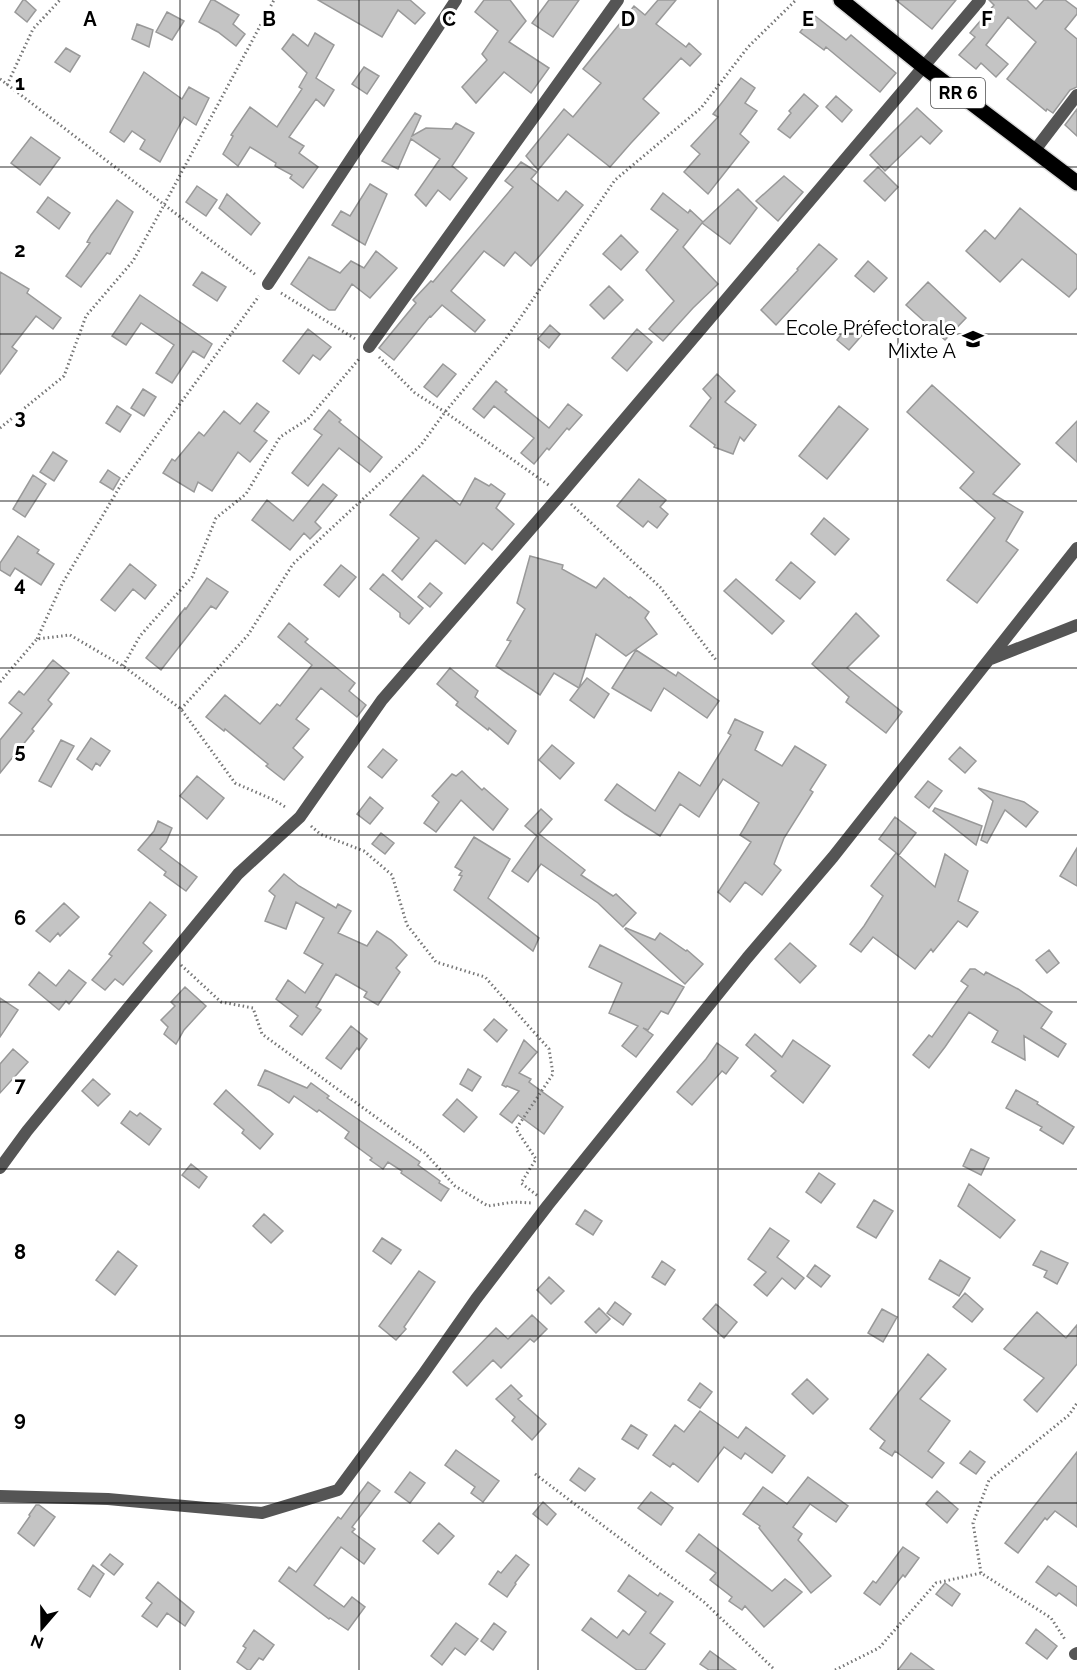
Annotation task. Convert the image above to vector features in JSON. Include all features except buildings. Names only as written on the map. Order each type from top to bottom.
[{"type":"main road","name":"RR 6","points":[[841,0],[924,67],[1077,183]]},
{"type":"street","points":[[268,284],[456,0]]},
{"type":"street","points":[[369,347],[618,0]]},
{"type":"street","points":[[0,1168],[27,1131],[238,874],[300,817],[382,700],[980,0]]},
{"type":"street","points":[[1035,150],[1077,95]]},
{"type":"street","points":[[0,1497],[108,1499],[262,1513],[338,1490],[476,1299],[548,1205],[747,958],[833,857],[1077,548]]},
{"type":"street","points":[[990,659],[1077,625]]},
{"type":"path","points":[[7,85],[33,29],[60,0]]},
{"type":"path","points":[[0,428],[64,376],[86,316],[133,261],[274,0]]},
{"type":"path","points":[[181,710],[248,635],[293,564],[421,445],[445,412],[505,340],[615,180],[701,108],[748,47],[796,0]]},
{"type":"path","points":[[0,682],[37,639],[62,584],[122,483],[268,284]]},
{"type":"path","points":[[123,666],[140,636],[192,577],[216,518],[246,494],[280,437],[308,419],[369,347]]},
{"type":"path","points":[[37,639],[70,635],[123,666],[181,710],[235,783],[274,800],[320,834],[364,851],[392,875],[408,925],[436,962],[485,977],[549,1049],[554,1074],[516,1129],[536,1159],[521,1183],[548,1205]]},
{"type":"path","points":[[172,957],[221,1002],[252,1008],[262,1034],[425,1153],[454,1186],[488,1206],[514,1202],[548,1205]]},
{"type":"path","points":[[981,1573],[973,1523],[989,1480],[1069,1415],[1077,1402]]},
{"type":"path","points":[[535,1474],[704,1602],[775,1670]]},
{"type":"path","points":[[836,1670],[879,1648],[936,1583],[981,1573],[1051,1618],[1076,1654]]},
{"type":"place","name":"Ecole Préfectorale Mixte A","points":[[973,339]]}]
